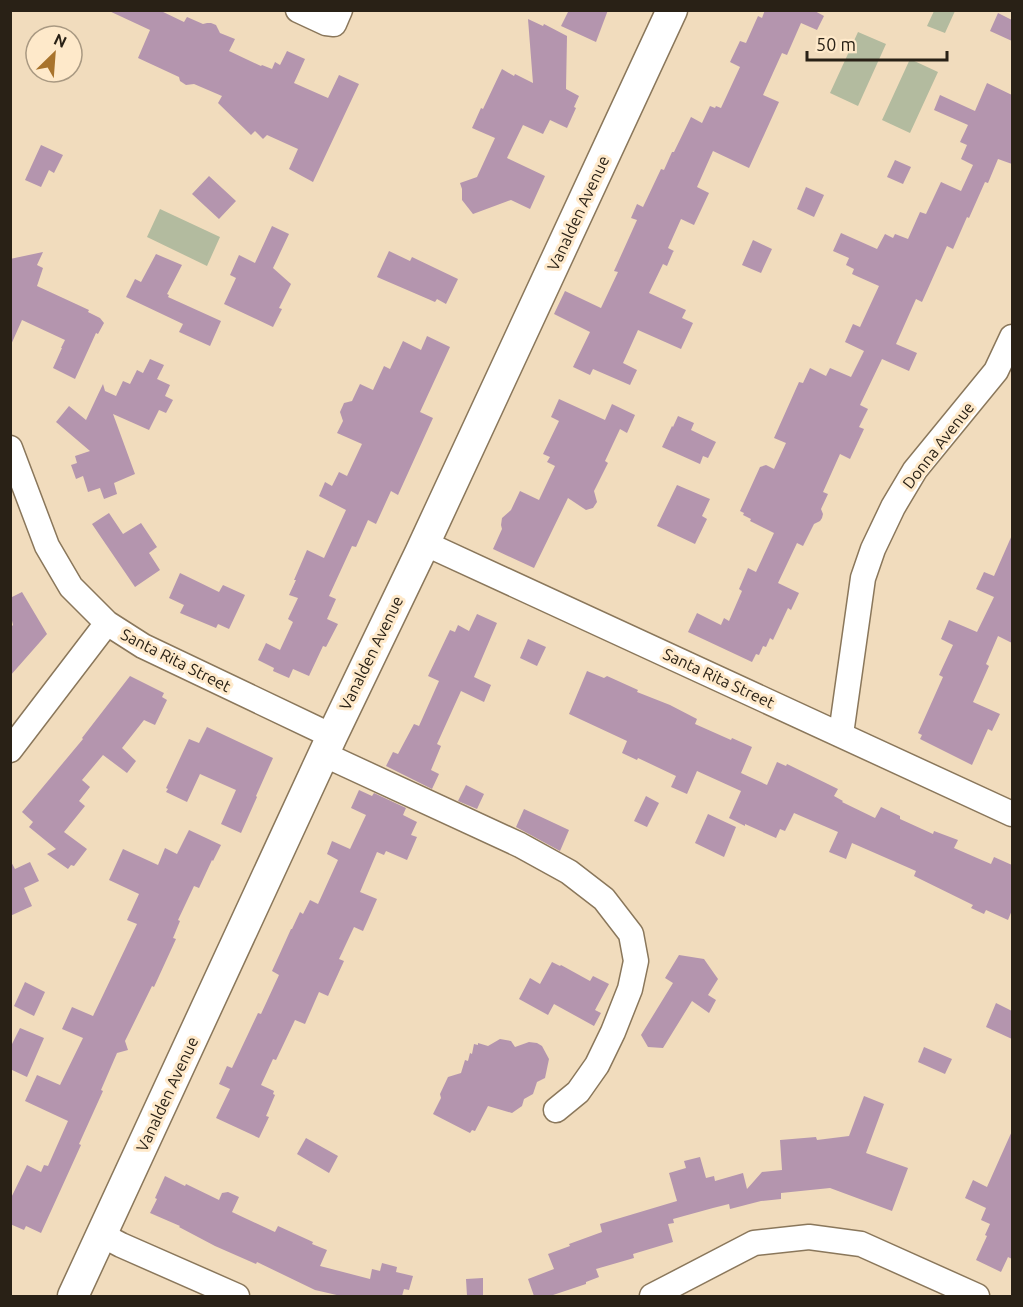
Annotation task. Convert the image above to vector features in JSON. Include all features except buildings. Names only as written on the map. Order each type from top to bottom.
[{"type":"main road","name":"Vanalden Avenue","points":[[73,1296],[327,745],[424,543],[672,10]]},
{"type":"street","points":[[298,10],[326,24],[337,17]]},
{"type":"street","name":"Donna Avenue","points":[[841,734],[863,578],[873,549],[893,507],[915,470],[996,371],[1012,337]]},
{"type":"street","name":"Santa Rita Street","points":[[10,448],[47,546],[72,587],[107,623],[143,646],[327,745],[520,844],[569,872],[604,899],[631,934],[636,961],[630,989],[597,1065],[578,1092],[556,1110]]},
{"type":"street","name":"Santa Rita Street","points":[[424,543],[1012,814]]},
{"type":"street","points":[[10,750],[107,623]]},
{"type":"street","points":[[102,1235],[237,1296]]},
{"type":"street","points":[[652,1296],[754,1243],[809,1237],[861,1244],[977,1296]]},
{"type":"green space","points":[[934,11],[955,11],[945,33],[927,26]]},
{"type":"green space","points":[[858,32],[886,44],[858,106],[830,93]]},
{"type":"green space","points":[[910,59],[938,72],[910,133],[882,120]]},
{"type":"green space","points":[[160,209],[220,237],[207,266],[147,237]]}]
